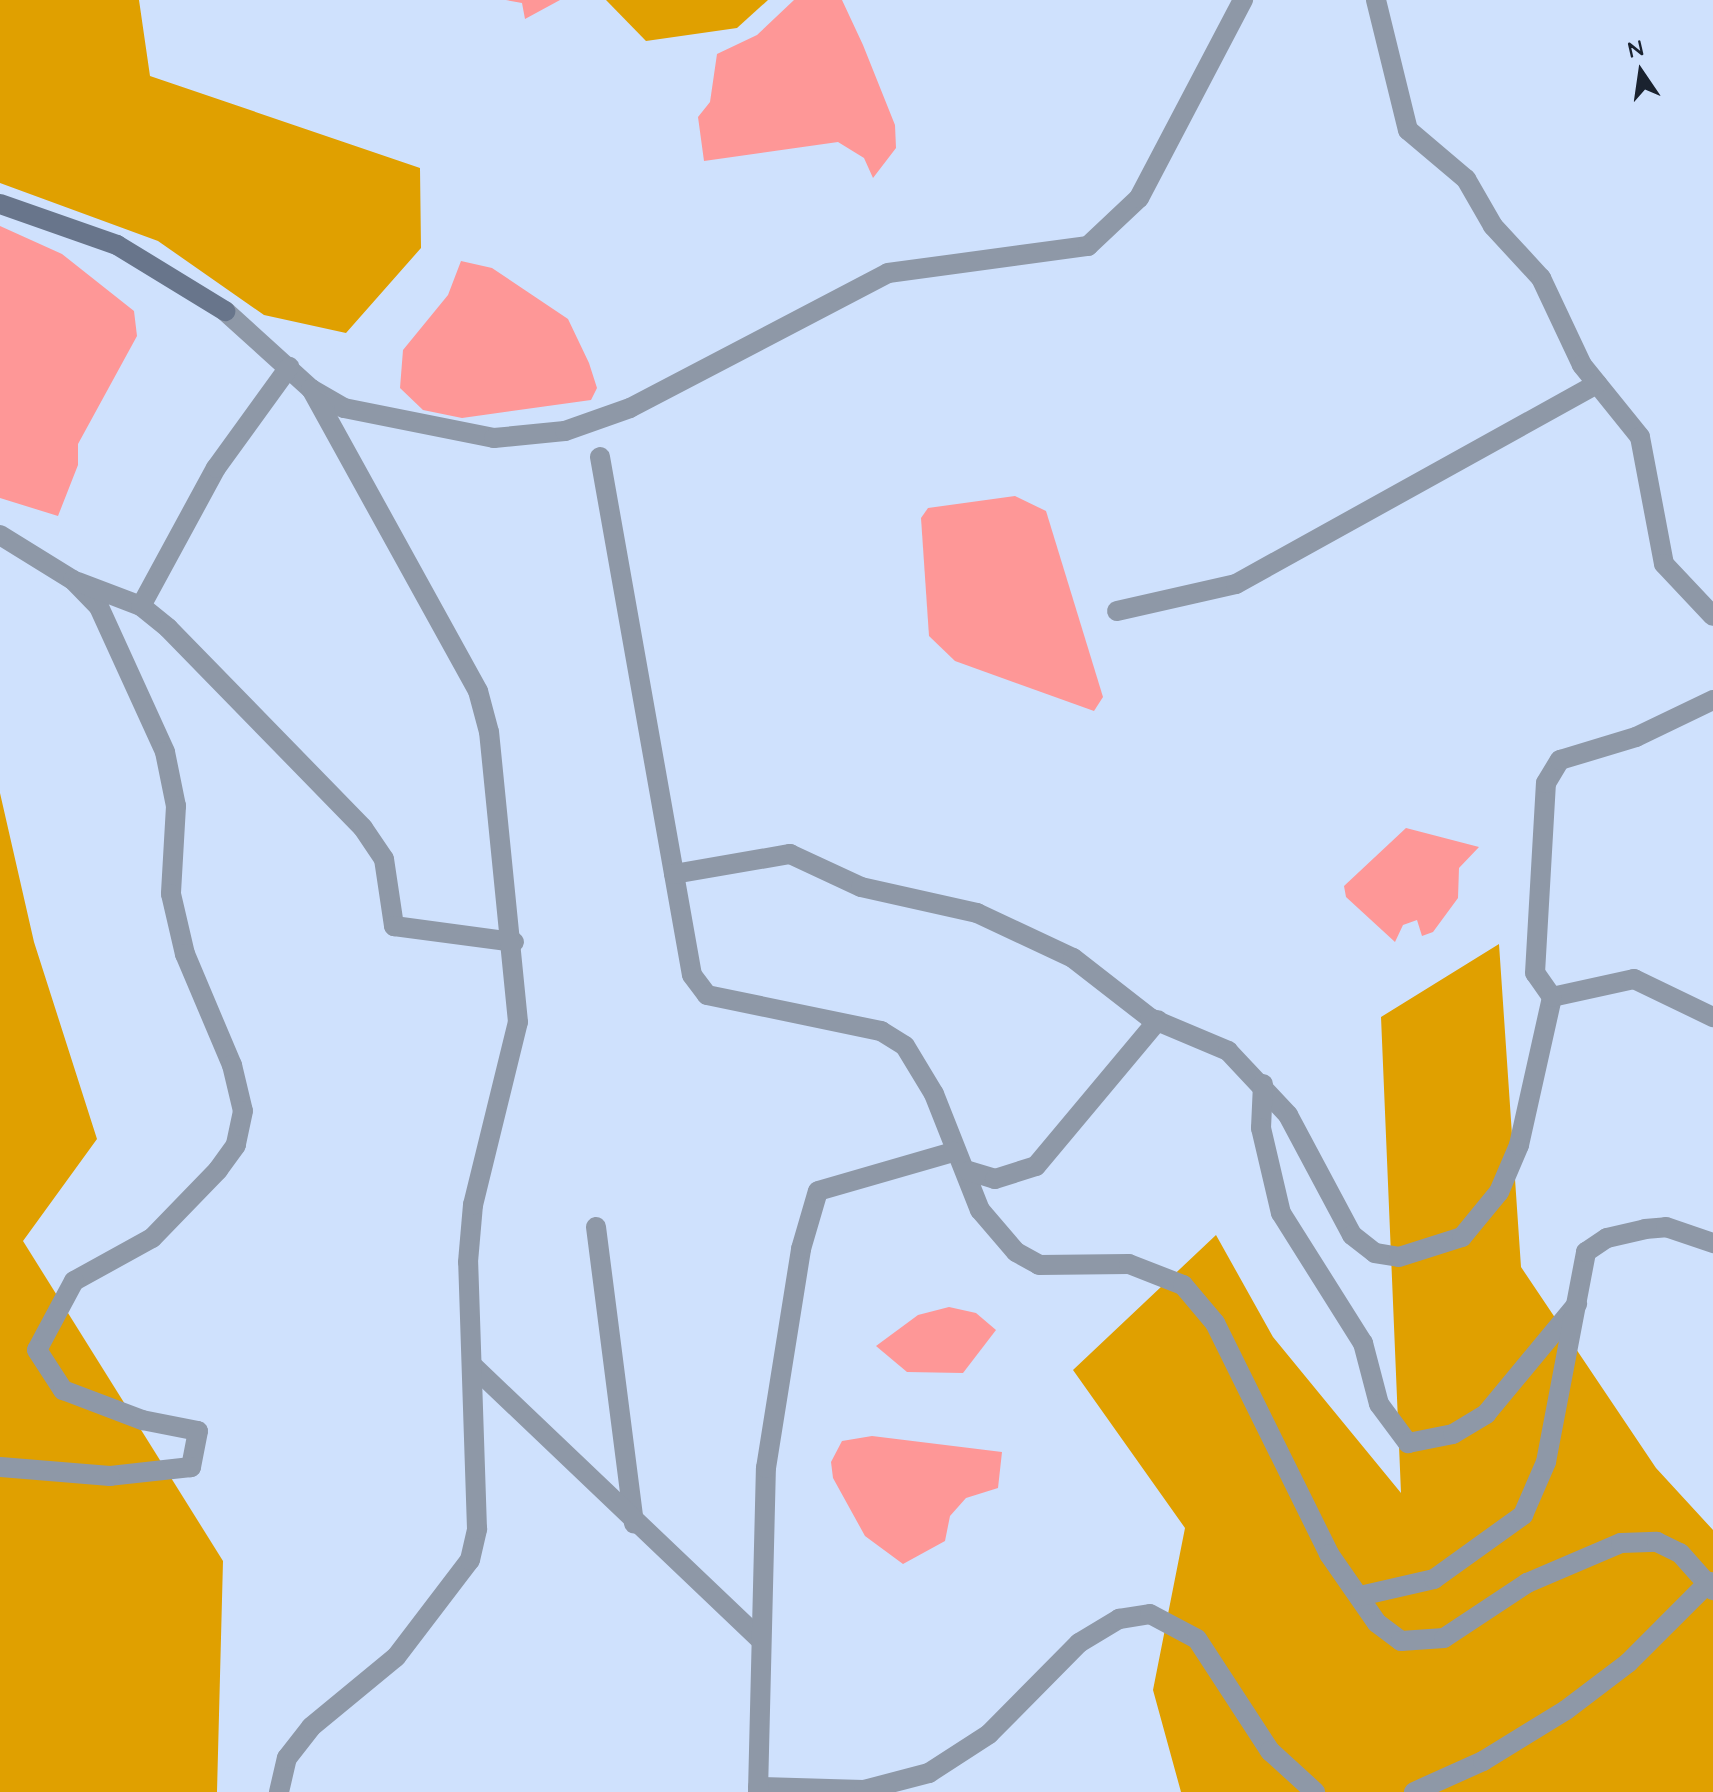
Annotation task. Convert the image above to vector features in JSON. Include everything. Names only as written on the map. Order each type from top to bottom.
[{"type":"street","points":[[311,389],[384,422],[535,437],[630,408],[888,273],[1088,246],[1139,198],[1243,0]]},
{"type":"street","points":[[1376,0],[1408,130],[1466,179],[1493,226],[1541,278],[1597,384],[1640,437],[1664,564],[1713,616]]},
{"type":"street","points":[[0,204],[117,245],[225,311],[311,389],[478,691],[514,942],[518,1022],[473,1205],[472,1365],[477,1529],[470,1560],[396,1657],[311,1727],[287,1758],[279,1792]]},
{"type":"street","points":[[141,606],[216,468],[289,367]]},
{"type":"street","points":[[1117,611],[1236,584],[1597,384]]},
{"type":"street","points":[[600,457],[692,975],[707,995],[881,1031],[905,1046],[934,1094],[953,1152],[969,1171],[995,1232],[1039,1265],[1129,1264],[1183,1285],[1215,1323],[1329,1554],[1377,1623],[1420,1644],[1459,1631],[1577,1556],[1621,1543],[1657,1542],[1711,1586],[1628,1663],[1566,1710],[1483,1761],[1414,1792]]},
{"type":"street","points":[[0,535],[73,580],[141,606],[363,828],[384,859],[394,926],[514,942]]},
{"type":"street","points":[[0,1467],[110,1476],[191,1467],[198,1431],[63,1390],[37,1350],[74,1281],[152,1238],[218,1170],[236,1145],[243,1111],[232,1065],[185,954],[171,894],[176,806],[165,752],[115,635],[73,580]]},
{"type":"street","points":[[674,874],[790,854],[861,887],[977,913],[1073,958],[1158,1020],[1211,1039],[1263,1084],[1288,1115],[1352,1235],[1375,1253],[1399,1257],[1442,1247],[1480,1220],[1499,1192],[1519,1145],[1552,997],[1535,973],[1546,783],[1560,760],[1636,737],[1713,700]]},
{"type":"street","points":[[1552,997],[1634,979],[1713,1017]]},
{"type":"street","points":[[969,1171],[995,1179],[1036,1166],[1158,1020]]},
{"type":"street","points":[[1263,1084],[1261,1128],[1281,1213],[1363,1343],[1379,1404],[1408,1443],[1453,1434],[1486,1414],[1577,1304]]},
{"type":"street","points":[[953,1152],[818,1191],[801,1249],[766,1468],[758,1790],[864,1790],[929,1773],[989,1734],[1079,1643],[1119,1619],[1150,1614],[1197,1639],[1270,1751],[1315,1792]]},
{"type":"street","points":[[596,1227],[634,1524]]},
{"type":"street","points":[[1360,1596],[1434,1579],[1523,1515],[1546,1462],[1586,1252],[1607,1238],[1666,1227],[1713,1243]]},
{"type":"street","points":[[472,1365],[634,1524],[761,1640]]},
{"type":"shaded area","points":[[0,0],[139,0],[150,76],[420,168],[421,248],[346,333],[264,315],[158,241],[0,183]]},
{"type":"shaded area","points":[[506,0],[560,0],[525,19],[522,3]]},
{"type":"shaded area","points":[[606,0],[768,0],[737,28],[646,41]]},
{"type":"shaded area","points":[[794,0],[842,0],[863,45],[895,125],[896,148],[873,178],[864,158],[838,142],[704,161],[698,117],[710,102],[717,54],[757,35]]},
{"type":"shaded area","points":[[0,226],[62,254],[134,311],[137,336],[78,444],[78,465],[58,516],[0,498]]},
{"type":"shaded area","points":[[461,261],[492,268],[568,319],[597,388],[591,400],[462,418],[423,410],[400,388],[403,350],[448,295]]},
{"type":"shaded area","points":[[1015,496],[1046,511],[1103,697],[1094,711],[955,661],[929,636],[921,518],[928,508]]},
{"type":"shaded area","points":[[0,793],[34,942],[97,1139],[23,1241],[223,1561],[217,1792],[0,1792]]},
{"type":"shaded area","points":[[1406,828],[1479,847],[1459,868],[1458,898],[1433,932],[1422,936],[1417,920],[1403,925],[1395,942],[1346,897],[1344,886]]},
{"type":"shaded area","points":[[1499,944],[1521,1267],[1656,1468],[1713,1530],[1713,1792],[1181,1792],[1153,1690],[1185,1528],[1073,1370],[1216,1235],[1273,1337],[1401,1493],[1381,1017]]},
{"type":"shaded area","points":[[949,1307],[976,1313],[996,1330],[963,1373],[907,1372],[876,1346],[918,1315]]},
{"type":"shaded area","points":[[872,1436],[1002,1452],[998,1488],[966,1498],[950,1516],[945,1541],[903,1564],[865,1536],[833,1478],[831,1462],[842,1441]]}]
